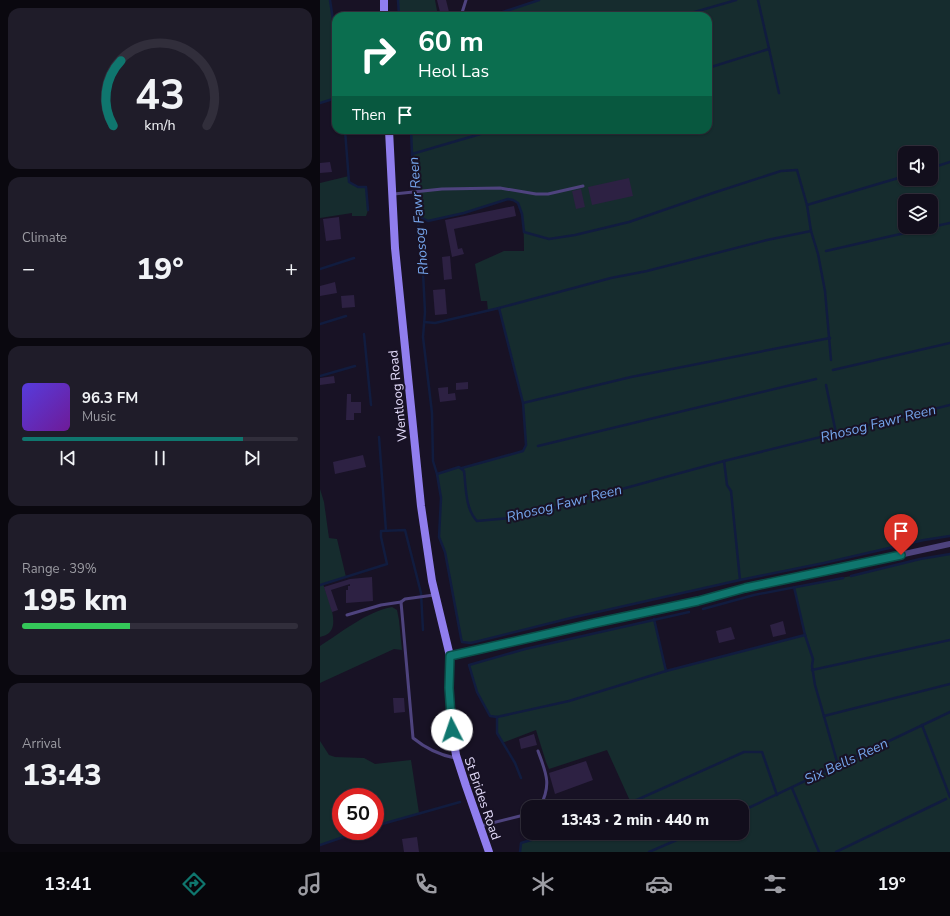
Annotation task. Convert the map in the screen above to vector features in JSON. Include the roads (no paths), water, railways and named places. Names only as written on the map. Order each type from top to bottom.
[{"type":"main road","points":[[384,0],[384,12]]},
{"type":"main road","name":"Wentloog Road","points":[[389,134],[395,248],[421,506],[436,595],[450,656]]},
{"type":"main road","name":"St Brides Road","points":[[450,656],[449,688],[452,730],[457,758],[489,852]]},
{"type":"street","points":[[450,656],[698,601],[745,588],[950,544]]},
{"type":"lane","points":[[462,12],[466,0]]},
{"type":"lane","points":[[392,194],[422,190],[500,188],[548,194],[583,186]]},
{"type":"lane","points":[[347,615],[382,605],[401,602],[405,599],[436,595]]},
{"type":"lane","points":[[401,602],[412,738],[420,744],[448,757],[457,758]]},
{"type":"lane","points":[[538,751],[547,776],[547,790],[543,800]]},
{"type":"lane","points":[[480,826],[521,816]]},
{"type":"waterway","points":[[330,0],[332,13]]},
{"type":"waterway","name":"Rhosog Fawr Reen","points":[[398,0],[399,12]]},
{"type":"waterway","points":[[503,12],[539,0]]},
{"type":"waterway","points":[[695,12],[736,0]]},
{"type":"waterway","points":[[758,0],[779,93]]},
{"type":"waterway","points":[[712,67],[769,49]]},
{"type":"waterway","points":[[320,103],[332,99]]},
{"type":"waterway","points":[[345,134],[349,182],[358,187],[366,187],[368,210]]},
{"type":"waterway","name":"Rhosog Fawr Reen","points":[[411,134],[412,154],[420,217],[417,232],[423,272],[425,312],[423,337],[432,413],[433,461],[437,474],[459,467],[464,471],[468,504],[477,521],[520,517],[724,461],[950,405]]},
{"type":"waterway","points":[[412,154],[480,134]]},
{"type":"waterway","points":[[938,166],[950,162]]},
{"type":"waterway","points":[[420,217],[428,221],[464,213],[508,199],[518,203],[522,214],[524,232],[549,239],[575,235],[629,222],[781,171],[797,170],[807,205],[811,231],[818,254],[825,291],[831,360]]},
{"type":"waterway","points":[[807,205],[898,178]]},
{"type":"waterway","points":[[938,226],[950,223]]},
{"type":"waterway","points":[[424,322],[435,323],[499,308],[611,278],[647,271],[767,240],[811,231]]},
{"type":"waterway","points":[[826,251],[900,234]]},
{"type":"waterway","points":[[320,269],[354,258]]},
{"type":"waterway","points":[[462,468],[523,451],[526,445],[523,403],[499,308]]},
{"type":"waterway","points":[[320,324],[346,316]]},
{"type":"waterway","points":[[364,334],[371,405]]},
{"type":"waterway","points":[[523,403],[631,377],[830,338]]},
{"type":"waterway","points":[[833,370],[950,343]]},
{"type":"waterway","points":[[320,376],[355,366]]},
{"type":"waterway","points":[[538,446],[816,379]]},
{"type":"waterway","points":[[826,385],[836,433]]},
{"type":"waterway","points":[[379,437],[386,531]]},
{"type":"waterway","points":[[724,461],[727,485],[731,491],[740,580]]},
{"type":"waterway","points":[[437,474],[441,498],[439,537],[445,552],[462,642],[471,643],[571,618],[740,580],[824,563],[924,540],[950,536]]},
{"type":"waterway","points":[[320,585],[387,564],[381,531],[405,530],[421,593],[423,630]]},
{"type":"waterway","points":[[851,576],[920,559],[950,554]]},
{"type":"waterway","points":[[703,609],[754,595],[843,578]]},
{"type":"waterway","points":[[794,587],[805,635],[813,659],[812,666],[815,685],[838,765]]},
{"type":"waterway","points":[[521,778],[515,763],[497,733],[497,717],[490,716],[477,692],[469,665],[525,649],[689,612]]},
{"type":"waterway","points":[[654,619],[666,671]]},
{"type":"waterway","points":[[497,717],[569,701],[666,671],[805,635]]},
{"type":"waterway","points":[[812,670],[950,640]]},
{"type":"waterway","points":[[824,716],[950,684]]},
{"type":"waterway","name":"Six Bells Reen","points":[[749,808],[950,712]]},
{"type":"waterway","points":[[922,725],[950,797]]},
{"type":"waterway","points":[[637,800],[744,752],[762,752],[777,795]]},
{"type":"waterway","points":[[792,788],[819,852]]},
{"type":"waterway","points":[[836,852],[946,799]]},
{"type":"waterway","points":[[384,823],[460,802]]},
{"type":"waterway","points":[[320,845],[335,840]]},
{"type":"waterway","points":[[520,852],[521,843],[531,840]]},
{"type":"waterway","name":"Six Bells Reen","points":[[649,852],[677,840]]}]
